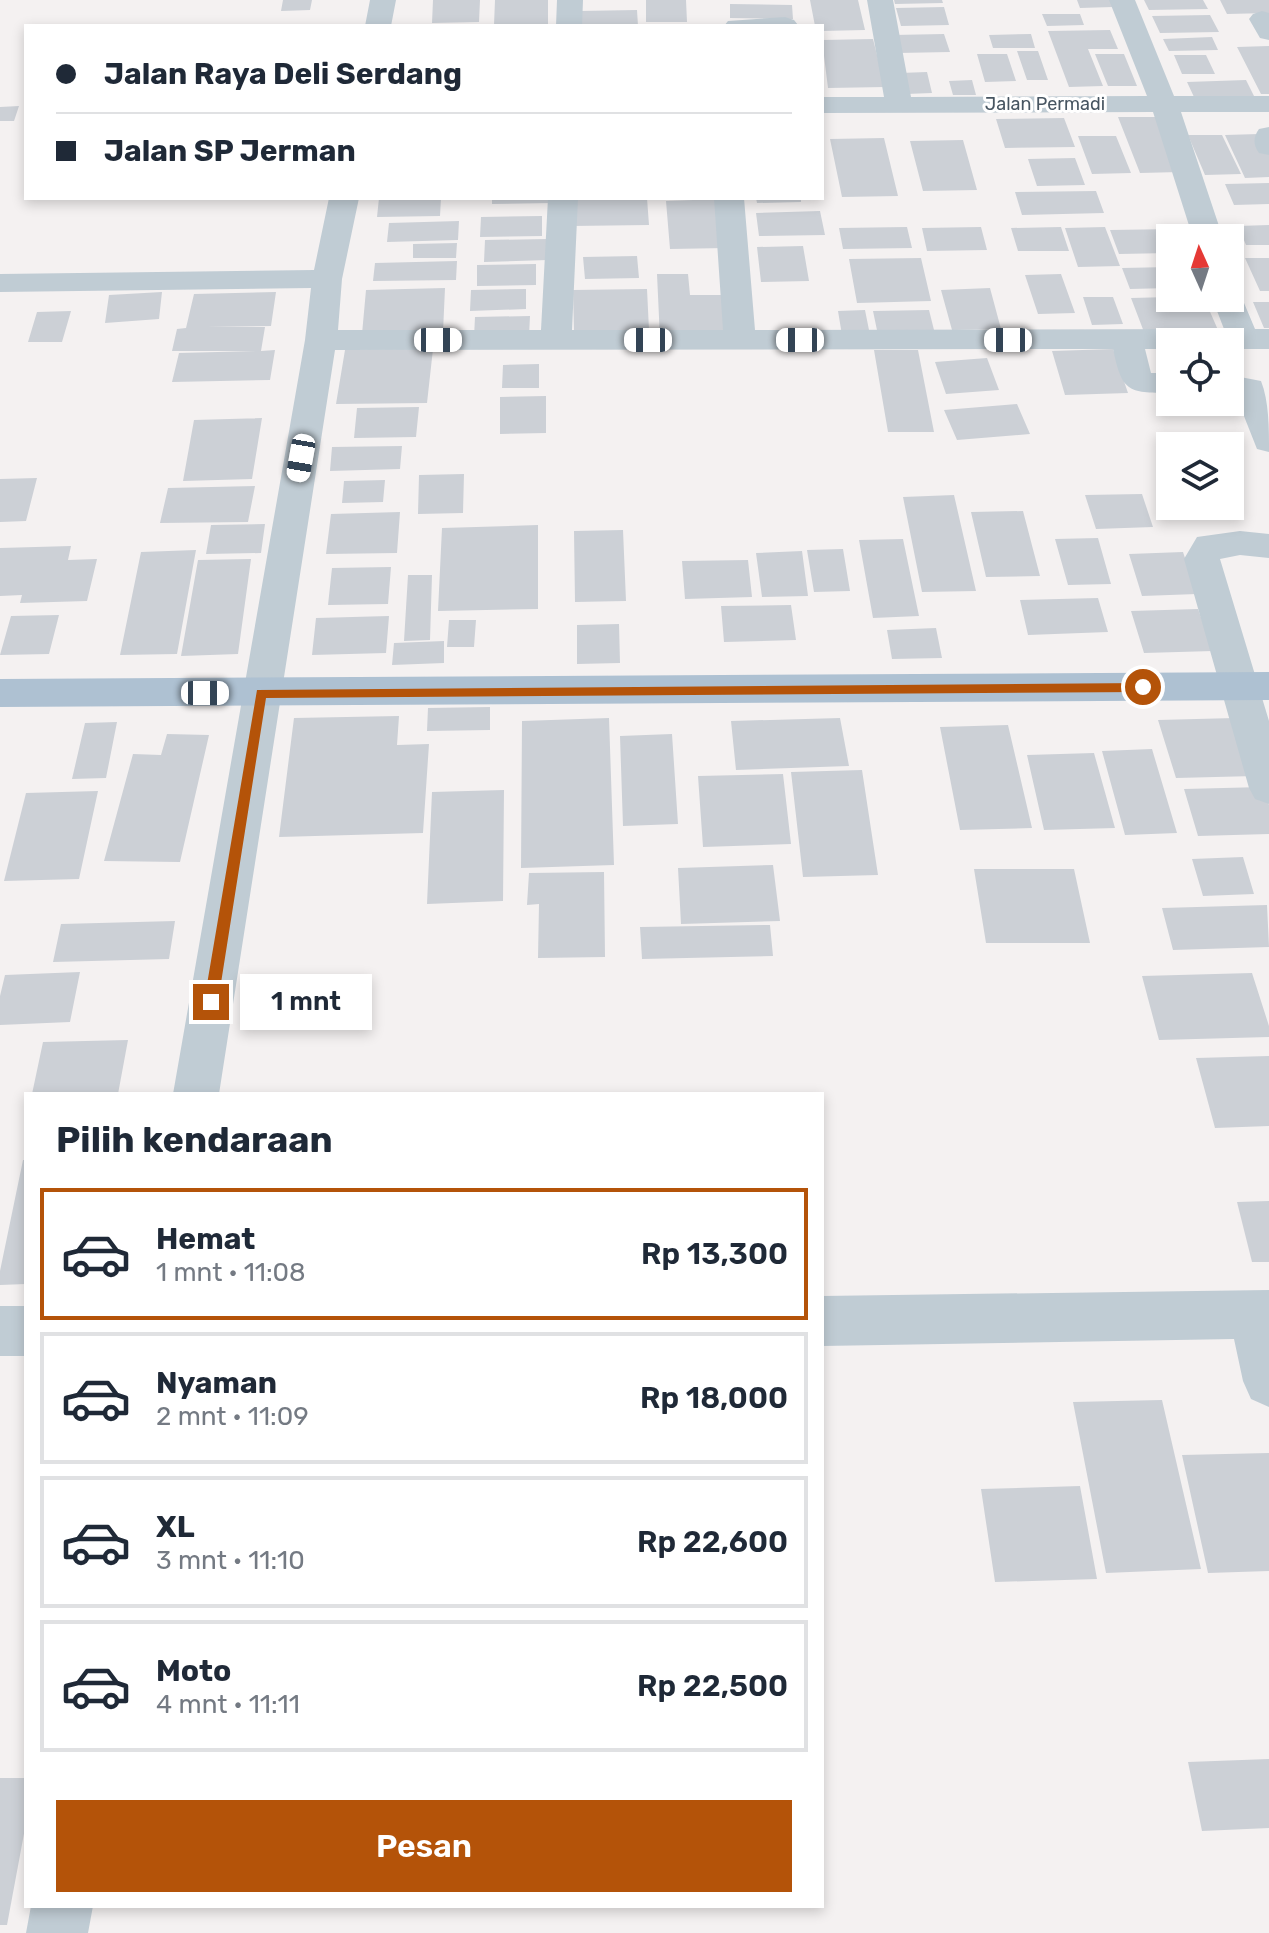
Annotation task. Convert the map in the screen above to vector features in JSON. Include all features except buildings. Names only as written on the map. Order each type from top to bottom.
[{"type":"main road","points":[[0,693],[1253,686]]},
{"type":"street","points":[[378,24],[383,0]]},
{"type":"street","points":[[569,24],[570,0]]},
{"type":"street","points":[[880,0],[899,105]]},
{"type":"street","points":[[1122,0],[1164,104],[1203,224]]},
{"type":"street","name":"Jalan Permadi","points":[[824,105],[1269,104]]},
{"type":"street","points":[[1269,135],[1269,147]]},
{"type":"street","points":[[196,1092],[321,340],[327,279],[344,200]]},
{"type":"street","points":[[556,341],[563,200]]},
{"type":"street","points":[[729,200],[740,340]]},
{"type":"street","points":[[0,283],[327,279]]},
{"type":"street","points":[[1238,312],[1256,339]]},
{"type":"street","points":[[321,340],[1256,339]]},
{"type":"street","points":[[1127,340],[1136,379],[1143,383],[1156,383]]},
{"type":"street","points":[[1244,387],[1249,388],[1269,441]]},
{"type":"street","points":[[1269,546],[1240,543],[1210,546],[1202,559],[1253,686],[1269,788]]},
{"type":"street","points":[[824,1321],[1262,1314],[1269,1381]]},
{"type":"street","points":[[0,1331],[24,1331]]},
{"type":"street","points":[[57,1933],[62,1908]]},
{"type":"route","points":[[211,1002],[261,693],[1143,687]]}]
